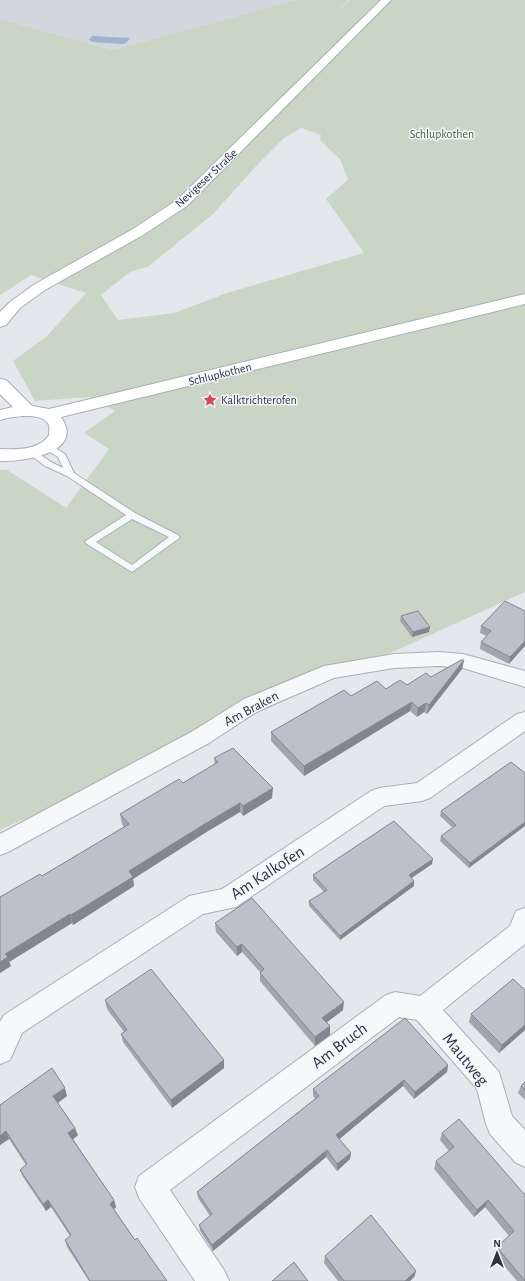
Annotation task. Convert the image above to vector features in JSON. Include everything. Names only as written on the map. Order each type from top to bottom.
[{"type":"main road","name":"Nevigeser Straße","points":[[0,322],[15,305],[40,287],[138,232],[182,203],[386,0]]},
{"type":"main road","name":"Schlupkothen","points":[[53,421],[72,419],[124,398],[525,299]]},
{"type":"main road","points":[[0,384],[24,408],[53,421],[58,433],[55,440],[40,450],[17,456],[0,455]]},
{"type":"main road","points":[[0,415],[24,408]]},
{"type":"street","name":"Am Braken","points":[[0,845],[200,737],[251,705],[331,671],[394,660],[439,659],[463,661],[525,679]]},
{"type":"street","name":"Am Kalkofen","points":[[0,1051],[12,1024],[198,904],[227,899],[379,797],[422,792],[525,720]]},
{"type":"street","points":[[424,1009],[520,933],[525,919]]},
{"type":"street","name":"Am Bruch","points":[[213,1281],[150,1187],[395,1004],[424,1009]]},
{"type":"street","name":"Mautweg","points":[[424,1009],[489,1082],[500,1124],[525,1152]]},
{"type":"lane","points":[[40,450],[48,464],[70,474],[132,515],[175,537],[132,569],[90,542],[132,515]]},
{"type":"lane","points":[[40,450],[62,456],[70,474]]},
{"type":"shaded area","points":[[0,0],[296,0],[113,50],[0,19]]},
{"type":"green space","points":[[296,0],[349,0],[334,14],[350,0],[525,0],[525,592],[0,830],[0,470],[7,470],[66,508],[109,449],[84,433],[115,411],[90,397],[35,401],[13,361],[46,337],[86,293],[31,275],[0,295],[0,19],[113,50]],"holes":[[[301,128],[321,135],[320,140],[340,159],[348,180],[326,199],[364,253],[227,293],[174,313],[118,320],[101,295],[130,272],[149,266],[213,214],[259,163],[284,138]]]},
{"type":"water","points":[[92,36],[130,38],[123,44],[93,42],[89,40]]},
{"type":"building","points":[[505,601],[525,611],[525,641],[510,657],[481,642],[491,631],[481,626]]},
{"type":"building","points":[[418,611],[430,627],[413,632],[401,616]]},
{"type":"building","points":[[461,660],[464,660],[429,705],[426,703],[418,708],[412,702],[304,766],[271,732],[344,690],[351,696],[377,681],[386,689],[400,680],[407,685],[426,673],[431,677]]},
{"type":"building","points":[[233,748],[273,788],[243,806],[240,803],[129,871],[133,877],[5,954],[8,957],[0,962],[0,897],[40,874],[42,876],[129,824],[120,814],[179,779],[183,783],[218,762],[214,758]]},
{"type":"building","points":[[511,762],[525,773],[525,822],[470,863],[441,836],[456,825],[441,811]]},
{"type":"building","points":[[394,821],[433,859],[409,875],[414,881],[340,936],[309,901],[327,890],[313,875]]},
{"type":"building","points":[[252,898],[344,1002],[322,1018],[330,1026],[315,1037],[260,973],[264,969],[242,944],[237,947],[215,923]]},
{"type":"building","points":[[151,969],[224,1060],[171,1100],[121,1034],[127,1030],[105,1000]]},
{"type":"building","points":[[513,979],[525,990],[525,1025],[502,1045],[471,1014]]},
{"type":"building","points":[[405,1018],[448,1065],[415,1092],[404,1080],[336,1135],[351,1153],[337,1164],[327,1150],[212,1245],[199,1225],[212,1214],[197,1192],[319,1096],[313,1089]]},
{"type":"building","points":[[52,1068],[65,1088],[53,1096],[75,1128],[68,1133],[114,1200],[110,1204],[135,1240],[137,1238],[167,1281],[90,1281],[65,1240],[71,1235],[48,1200],[43,1204],[20,1170],[27,1164],[6,1131],[0,1136],[0,1105]]},
{"type":"building","points":[[525,1082],[525,1090],[521,1086]]},
{"type":"building","points":[[459,1119],[524,1194],[525,1193],[525,1281],[497,1247],[514,1231],[488,1200],[477,1210],[436,1161],[454,1147],[442,1133]]},
{"type":"building","points":[[371,1215],[416,1271],[405,1281],[344,1281],[325,1256]]},
{"type":"building","points":[[294,1262],[308,1281],[272,1281]]},
{"type":"place","name":"Kalktrichterofen","points":[[210,400]]}]
